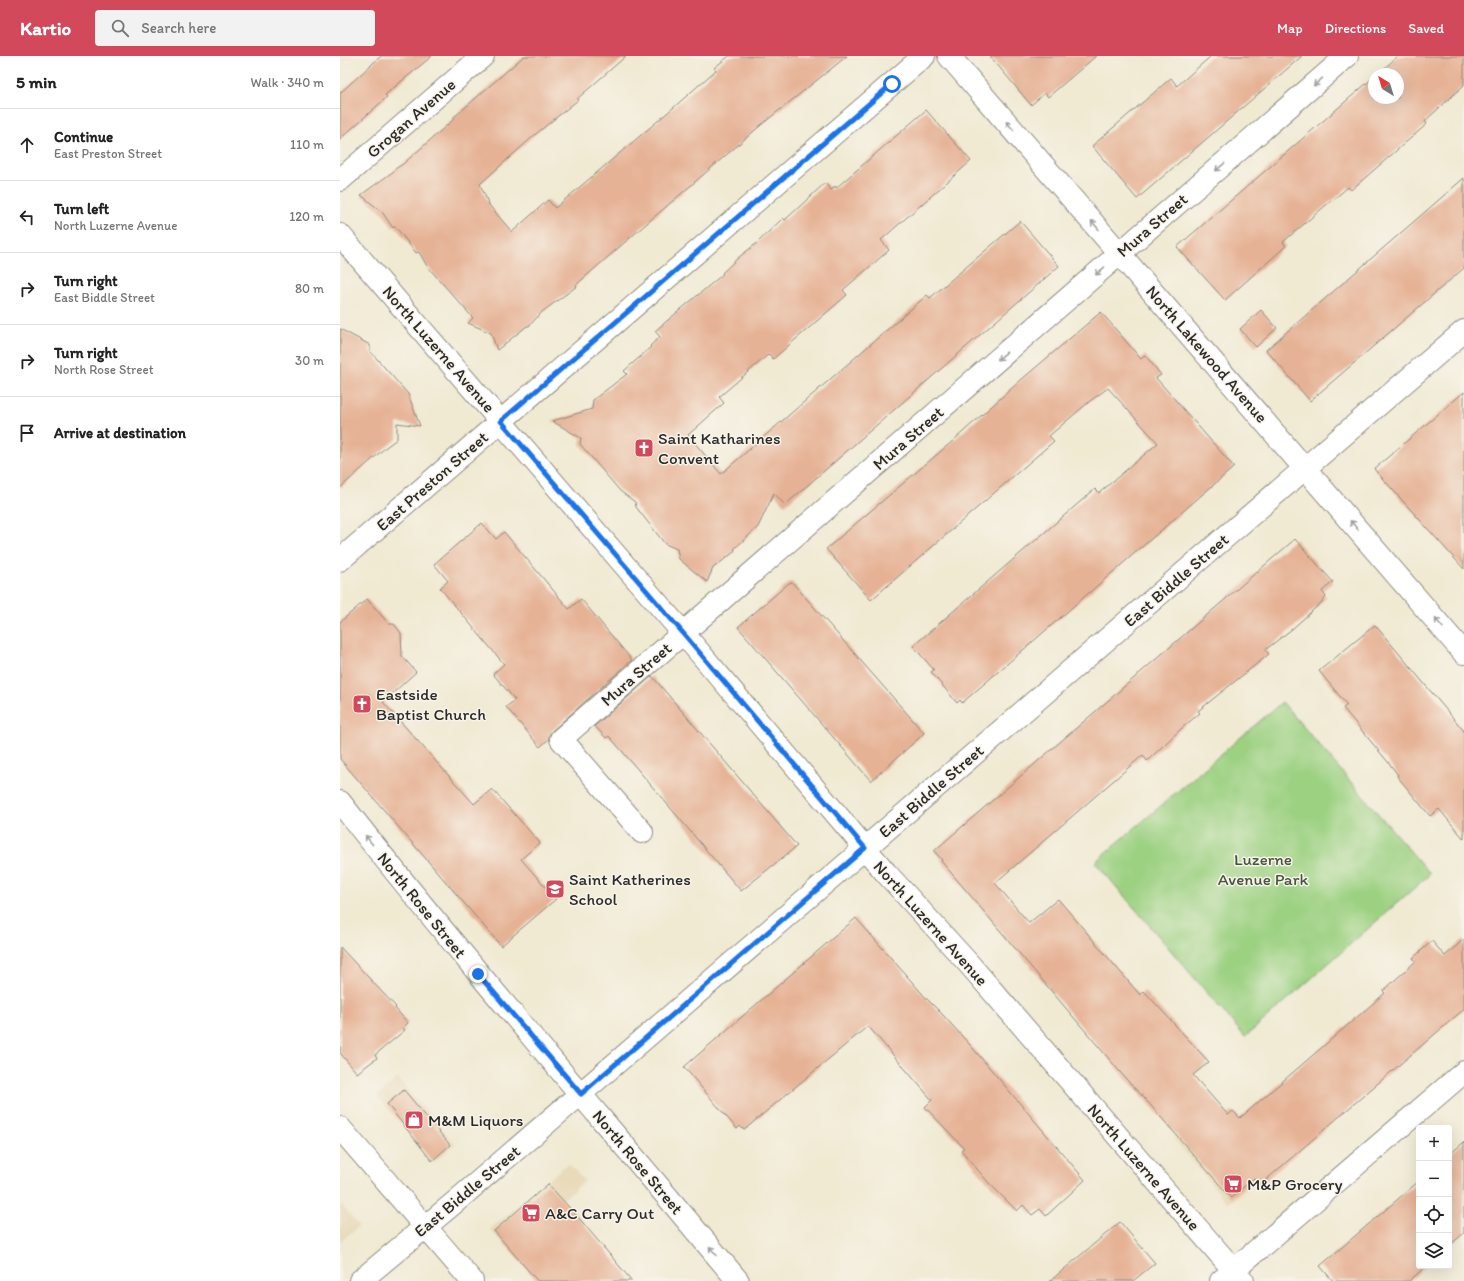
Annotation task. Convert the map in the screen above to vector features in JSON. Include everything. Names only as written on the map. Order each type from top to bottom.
[{"type":"street","name":"Grogan Avenue","points":[[340,180],[483,56]]},
{"type":"street","name":"East Preston Street","points":[[340,560],[924,56]]},
{"type":"street","name":"North Lakewood Avenue","points":[[949,56],[1464,653]]},
{"type":"street","name":"Mura Street","points":[[642,832],[561,739],[1347,56]]},
{"type":"street","name":"North Luzerne Avenue","points":[[340,235],[683,633],[886,873],[969,964],[1232,1278]]},
{"type":"street","name":"East Biddle Street","points":[[360,1281],[581,1094],[1464,331]]},
{"type":"street","name":"North Rose Street","points":[[340,802],[478,974],[738,1281]]},
{"type":"street","points":[[1232,1278],[1464,1072]]},
{"type":"street","points":[[340,1128],[472,1281]]},
{"type":"shaded area","name":"M&M Liquors","points":[[398,1078],[455,1144],[433,1163],[377,1096]]},
{"type":"shaded area","points":[[1196,1121],[1251,1185],[1228,1204],[1174,1139]]},
{"type":"shaded area","name":"A&C Carry Out","points":[[568,1163],[585,1181],[506,1247],[490,1229]]},
{"type":"shaded area","points":[[340,1203],[359,1226],[340,1242]]},
{"type":"green space","name":"Luzerne Avenue Park","points":[[1282,702],[1430,874],[1245,1037],[1095,862]]},
{"type":"building","points":[[381,56],[432,56],[385,95],[387,97],[340,139],[340,93]]},
{"type":"building","points":[[524,56],[626,56],[577,99],[578,100],[537,133],[480,184],[489,205],[512,232],[548,200],[555,208],[673,108],[716,70],[714,68],[729,56],[847,56],[761,125],[617,249],[576,285],[577,286],[542,312],[529,326],[497,350],[491,333],[468,323],[473,318],[427,266],[419,252],[416,253],[395,226],[393,228],[382,212],[361,195],[403,164]]},
{"type":"building","points":[[990,56],[1096,56],[1048,97],[1045,93],[1031,105]]},
{"type":"building","points":[[1211,56],[1302,56],[1137,199],[1092,146],[1171,78],[1177,86]]},
{"type":"building","points":[[1398,56],[1464,56],[1464,85],[1425,121],[1427,124],[1351,190],[1348,187],[1283,242],[1286,246],[1225,300],[1177,247],[1368,82],[1368,104],[1404,104],[1404,68],[1385,68]]},
{"type":"building","points":[[926,110],[971,161],[881,240],[889,250],[843,290],[847,295],[773,359],[769,354],[719,397],[724,403],[688,435],[721,474],[927,295],[930,298],[1020,221],[1059,266],[785,505],[774,493],[758,527],[735,548],[734,552],[713,568],[707,582],[679,559],[677,549],[665,544],[636,507],[635,502],[620,491],[580,444],[581,438],[552,421],[592,409],[593,400],[627,374],[624,371],[660,337],[655,331],[723,274],[722,273],[738,258],[757,243],[783,218],[785,220],[825,183],[831,190],[835,186],[836,188]]},
{"type":"building","points":[[1464,178],[1464,268],[1310,401],[1266,350]]},
{"type":"building","points":[[1261,310],[1277,328],[1256,347],[1240,329]]},
{"type":"building","points":[[1101,312],[1141,359],[1145,355],[1161,375],[1156,378],[1234,467],[962,703],[960,700],[957,703],[931,672],[934,670],[913,646],[1095,489],[1099,493],[1158,443],[1108,388],[1090,401],[1049,436],[1054,441],[871,600],[826,549]]},
{"type":"building","points":[[340,329],[370,345],[370,351],[408,394],[420,426],[397,423],[397,439],[340,488]]},
{"type":"building","points":[[1464,392],[1464,569],[1374,469]]},
{"type":"building","points":[[482,523],[496,539],[504,532],[569,609],[581,599],[632,660],[553,730],[549,735],[549,739],[540,747],[506,707],[515,700],[493,674],[504,664],[440,588],[448,581],[434,564]]},
{"type":"building","points":[[1295,539],[1333,582],[1322,591],[1326,597],[1321,603],[1292,629],[1265,650],[1269,654],[1198,711],[1200,713],[1147,761],[1143,755],[995,883],[1029,923],[1058,899],[1140,995],[1144,991],[1209,1062],[1193,1075],[1228,1115],[1233,1111],[1240,1118],[1385,993],[1383,991],[1416,961],[1413,958],[1432,941],[1445,956],[1464,939],[1464,1009],[1260,1185],[1254,1178],[1231,1198],[1126,1079],[934,851]]},
{"type":"building","points":[[792,582],[924,733],[871,781],[738,627]]},
{"type":"building","points":[[367,599],[389,624],[394,624],[401,633],[402,656],[416,672],[383,702],[474,804],[492,789],[540,843],[521,859],[556,899],[501,946],[340,759],[340,622]]},
{"type":"building","points":[[1375,625],[1464,731],[1464,839],[1439,809],[1430,816],[1343,708],[1347,705],[1319,671]]},
{"type":"building","points":[[652,676],[797,846],[741,891],[609,736],[606,738],[595,726]]},
{"type":"building","points":[[856,918],[926,998],[971,1046],[1085,1180],[1046,1216],[1040,1209],[1032,1215],[1023,1205],[1017,1211],[988,1182],[961,1150],[964,1148],[925,1107],[932,1100],[868,1026],[744,1130],[740,1126],[737,1129],[684,1067]]},
{"type":"building","points":[[340,947],[396,1007],[395,1008],[408,1023],[403,1028],[405,1030],[375,1055],[377,1058],[357,1073],[340,1053]]},
{"type":"building","name":"M&M Liquors","points":[[404,1090],[450,1145],[432,1161],[387,1104]]},
{"type":"building","points":[[1464,1142],[1464,1233],[1452,1243],[1452,1161],[1452,1152]]},
{"type":"building","points":[[548,1184],[632,1281],[538,1281],[494,1231]]},
{"type":"building","points":[[1416,1184],[1416,1269],[1423,1269],[1409,1281],[1333,1281],[1320,1266]]},
{"type":"building","points":[[1120,1222],[1155,1263],[1133,1281],[1050,1281]]},
{"type":"place","name":"Saint Katharines Convent","points":[[644,448]]},
{"type":"place","name":"Eastside Baptist Church","points":[[362,704]]},
{"type":"place","name":"Saint Katherines School","points":[[555,889]]},
{"type":"place","name":"M&M Liquors","points":[[414,1120]]},
{"type":"place","name":"M&P Grocery","points":[[1233,1184]]},
{"type":"place","name":"A&C Carry Out","points":[[531,1213]]},
{"type":"route","points":[[478,974],[581,1094],[865,848],[501,421],[892,84]]}]
